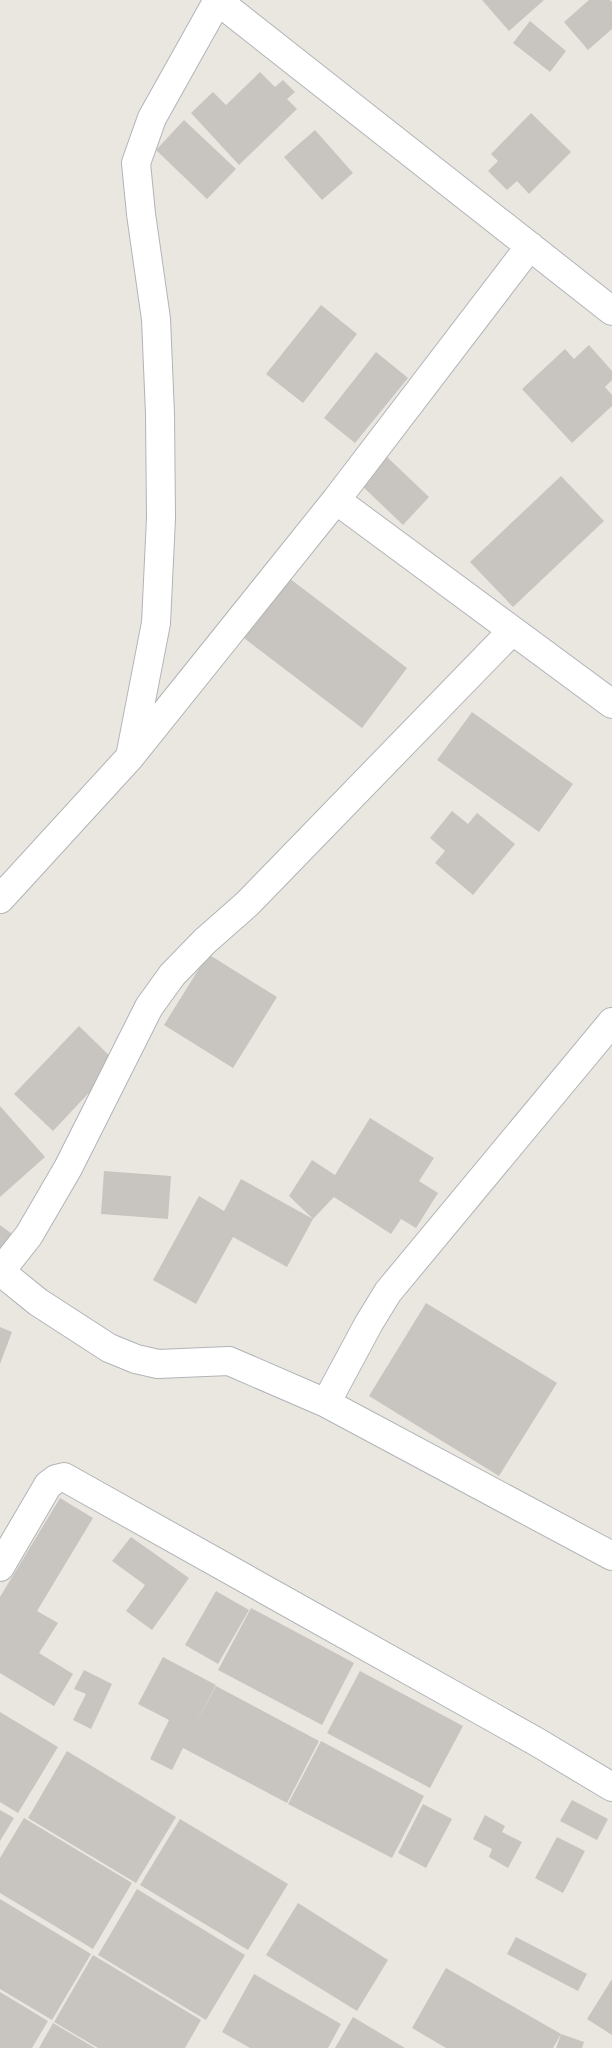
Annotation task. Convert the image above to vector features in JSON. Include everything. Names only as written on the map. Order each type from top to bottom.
[{"type":"street","points":[[130,757],[156,623],[161,518],[160,414],[156,319],[141,214],[136,162],[152,118],[218,0],[612,311]]},
{"type":"street","points":[[0,899],[130,757],[336,500],[530,246]]},
{"type":"street","points":[[336,500],[612,704]]},
{"type":"street","points":[[512,631],[247,904],[205,941],[172,974],[149,1007],[68,1168],[29,1235],[0,1272],[38,1302],[109,1348],[136,1360],[158,1364],[229,1362],[326,1403],[612,1556]]},
{"type":"street","points":[[326,1403],[388,1292],[612,1022]]},
{"type":"street","points":[[0,1567],[48,1485],[56,1479],[64,1478],[537,1742],[612,1787]]},
{"type":"building","points":[[482,0],[544,0],[509,31]]},
{"type":"building","points":[[589,0],[610,0],[612,2],[612,29],[588,50],[564,22]]},
{"type":"building","points":[[530,21],[566,51],[550,72],[513,43]]},
{"type":"building","points":[[260,72],[275,87],[283,80],[295,92],[287,99],[297,109],[239,165],[191,113],[213,92],[226,105]]},
{"type":"building","points":[[531,113],[571,152],[529,194],[517,181],[507,190],[488,171],[498,161],[491,154]]},
{"type":"building","points":[[184,120],[236,169],[207,199],[156,150]]},
{"type":"building","points":[[315,130],[353,173],[322,200],[284,157]]},
{"type":"building","points":[[321,305],[357,334],[303,403],[266,374]]},
{"type":"building","points":[[589,345],[612,371],[612,380],[605,387],[612,395],[612,406],[572,443],[522,389],[565,349],[574,359]]},
{"type":"building","points":[[376,352],[408,378],[355,443],[324,418]]},
{"type":"building","points":[[385,455],[429,497],[403,525],[358,482]]},
{"type":"building","points":[[561,476],[604,521],[513,607],[470,562]]},
{"type":"building","points":[[289,578],[407,668],[362,728],[244,638]]},
{"type":"building","points":[[472,712],[573,784],[539,832],[437,760]]},
{"type":"building","points":[[452,811],[468,824],[477,813],[515,844],[473,895],[435,863],[445,851],[430,838]]},
{"type":"building","points":[[208,954],[277,997],[233,1068],[164,1025]]},
{"type":"building","points":[[79,1026],[117,1063],[53,1131],[14,1094]]},
{"type":"building","points":[[0,1106],[45,1157],[0,1197]]},
{"type":"building","points":[[370,1118],[434,1158],[419,1181],[438,1193],[416,1228],[401,1219],[391,1234],[334,1197],[313,1219],[289,1196],[312,1160],[335,1175]]},
{"type":"building","points":[[104,1171],[171,1176],[168,1219],[101,1214]]},
{"type":"building","points":[[241,1179],[313,1219],[287,1267],[233,1237],[196,1304],[153,1280],[199,1196],[224,1211]]},
{"type":"building","points":[[0,1225],[15,1236],[0,1256]]},
{"type":"building","points":[[426,1303],[557,1383],[499,1476],[369,1396]]},
{"type":"building","points":[[0,1327],[12,1332],[0,1364]]},
{"type":"building","points":[[60,1498],[93,1518],[37,1611],[58,1623],[39,1653],[73,1674],[54,1706],[0,1673],[0,1597]]},
{"type":"building","points":[[131,1537],[189,1578],[152,1630],[126,1611],[145,1585],[112,1561]]},
{"type":"building","points":[[216,1591],[249,1610],[218,1664],[185,1645]]},
{"type":"building","points":[[251,1608],[354,1663],[322,1725],[218,1670]]},
{"type":"building","points":[[163,1657],[216,1685],[192,1730],[216,1686],[319,1741],[287,1803],[183,1748],[172,1770],[150,1759],[169,1720],[138,1704]]},
{"type":"building","points":[[84,1670],[112,1684],[91,1729],[73,1720],[86,1694],[74,1689]]},
{"type":"building","points":[[360,1671],[463,1726],[430,1788],[327,1733]]},
{"type":"building","points":[[0,1712],[58,1747],[18,1813],[0,1802]]},
{"type":"building","points":[[321,1741],[424,1796],[392,1858],[288,1804]]},
{"type":"building","points":[[67,1751],[176,1817],[136,1883],[28,1818]]},
{"type":"building","points":[[572,1800],[608,1819],[597,1840],[560,1821]]},
{"type":"building","points":[[423,1804],[452,1819],[426,1868],[398,1853]]},
{"type":"building","points":[[0,1810],[14,1818],[0,1841]]},
{"type":"building","points":[[485,1815],[505,1826],[502,1832],[522,1842],[508,1868],[489,1857],[492,1849],[473,1839]]},
{"type":"building","points":[[24,1818],[132,1883],[93,1949],[0,1893],[0,1858]]},
{"type":"building","points":[[180,1819],[288,1884],[248,1950],[140,1885]]},
{"type":"building","points":[[557,1837],[585,1851],[563,1893],[535,1878]]},
{"type":"building","points":[[137,1889],[245,1955],[206,2020],[98,1955]]},
{"type":"building","points":[[0,1899],[91,1954],[52,2020],[0,1989]]},
{"type":"building","points":[[298,1903],[388,1960],[357,2011],[266,1955]]},
{"type":"building","points":[[516,1937],[587,1974],[578,1991],[507,1954]]},
{"type":"building","points":[[93,1955],[201,2020],[185,2048],[98,2048],[54,2022]]},
{"type":"building","points":[[446,1968],[561,2034],[553,2048],[446,2048],[412,2028]]},
{"type":"building","points":[[254,1974],[341,2024],[328,2048],[250,2048],[222,2032]]},
{"type":"building","points":[[612,1979],[612,2035],[587,2019]]},
{"type":"building","points":[[0,1992],[48,2021],[32,2048],[0,2048]]},
{"type":"building","points":[[353,2017],[405,2048],[335,2048]]},
{"type":"building","points":[[53,2023],[95,2048],[39,2048]]},
{"type":"building","points":[[561,2034],[584,2042],[582,2048],[556,2048]]}]
